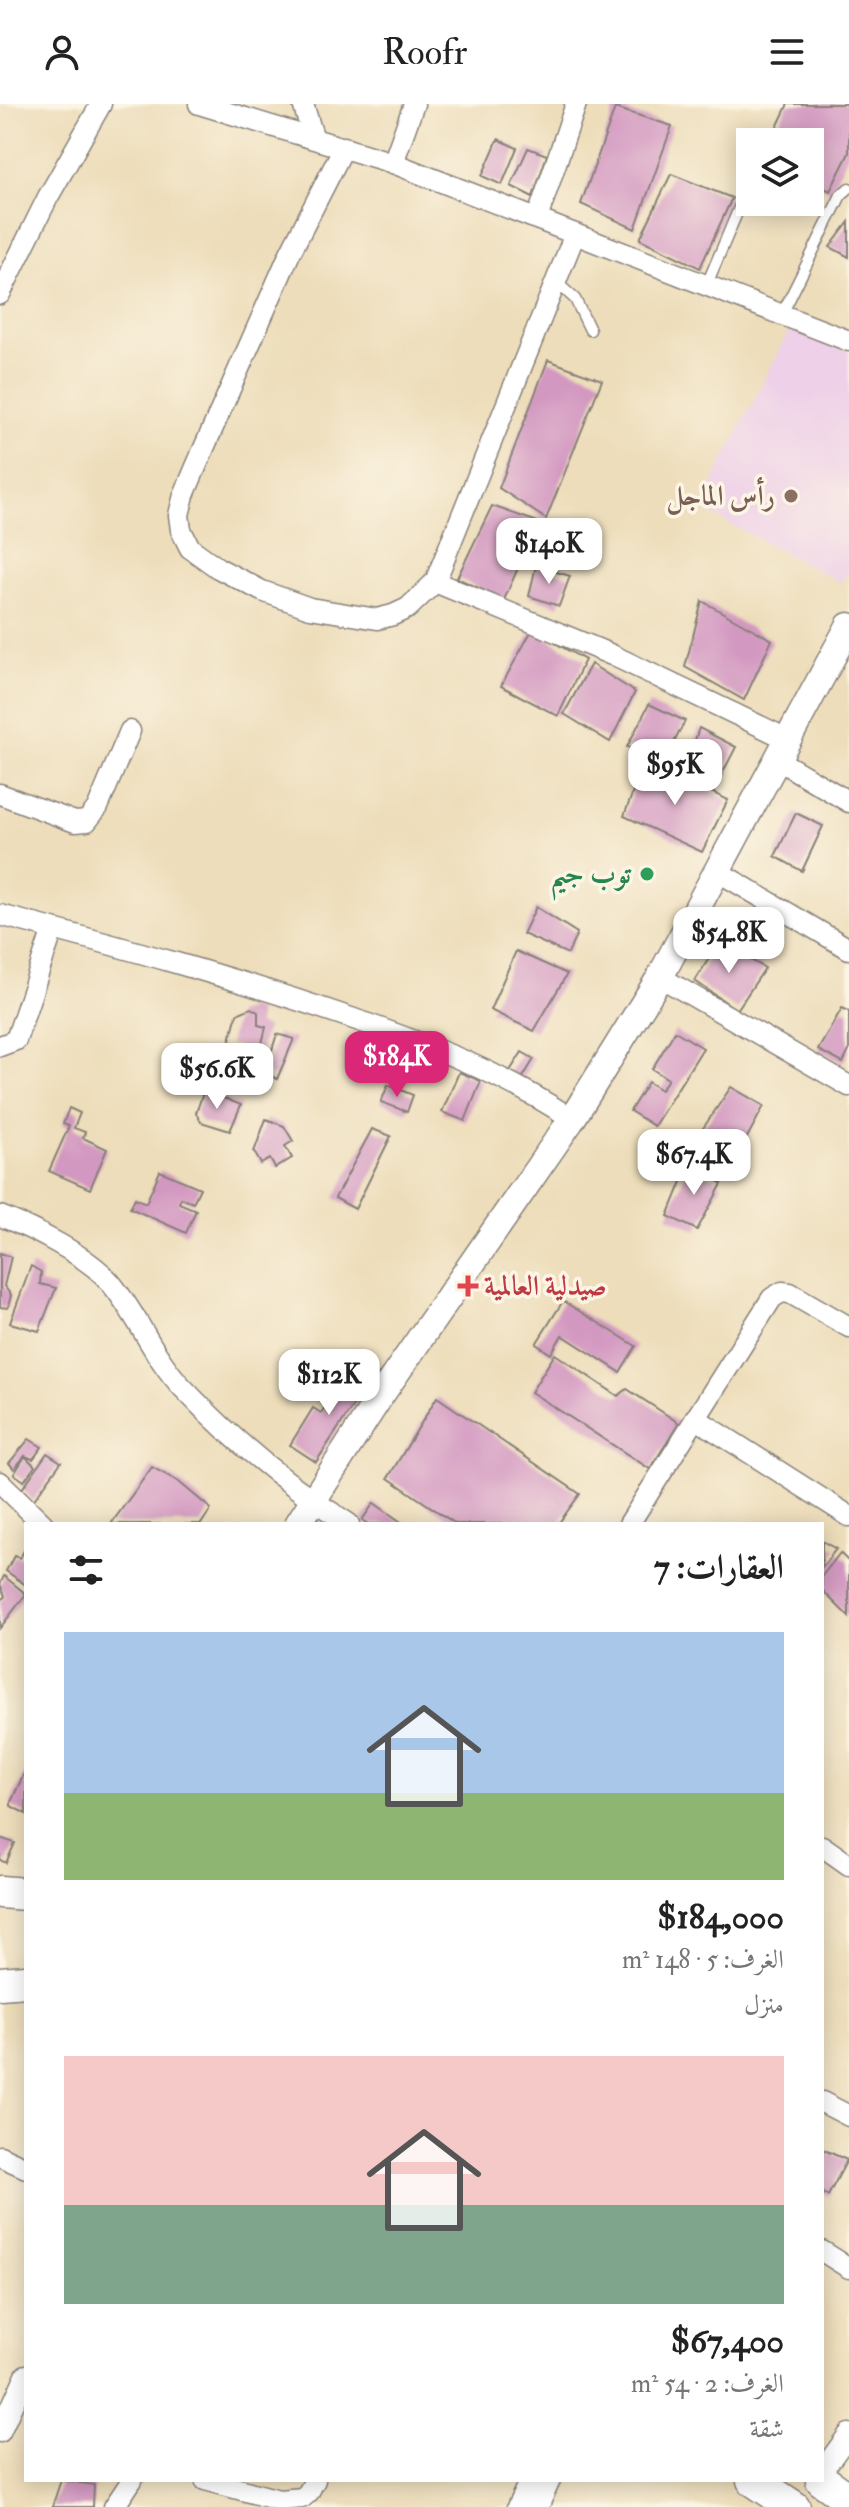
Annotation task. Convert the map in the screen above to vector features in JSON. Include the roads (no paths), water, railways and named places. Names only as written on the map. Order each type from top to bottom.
[{"type":"main road","points":[[824,2481],[849,2499]]},
{"type":"main road","points":[[756,2482],[794,2507]]},
{"type":"street","points":[[0,294],[48,197],[101,104]]},
{"type":"street","points":[[199,104],[313,136],[393,163],[849,341]]},
{"type":"street","points":[[303,104],[313,136]]},
{"type":"street","points":[[393,163],[414,104]]},
{"type":"street","points":[[537,219],[576,104]]},
{"type":"street","points":[[344,147],[290,253],[184,495],[179,515],[181,530],[190,548],[218,568],[262,591],[310,608],[377,619],[408,608],[435,582],[575,234]]},
{"type":"street","points":[[435,582],[612,655],[783,750],[849,802]]},
{"type":"street","points":[[299,1522],[383,1392],[572,1119],[660,977],[849,626]]},
{"type":"street","points":[[0,794],[75,822],[87,821],[98,807],[130,731]]},
{"type":"street","points":[[717,871],[849,949]]},
{"type":"street","points":[[0,915],[228,977],[413,1037],[521,1086],[572,1119]]},
{"type":"street","points":[[0,1046],[16,1040],[53,929]]},
{"type":"street","points":[[660,977],[849,1086]]},
{"type":"street","points":[[0,1216],[60,1246],[109,1281],[150,1348],[182,1388],[279,1476],[346,1522]]},
{"type":"street","points":[[630,1522],[772,1298],[782,1292],[790,1293],[849,1327]]},
{"type":"street","points":[[695,1418],[849,1516]]},
{"type":"street","points":[[0,1482],[41,1522]]},
{"type":"street","points":[[824,1847],[849,1865]]},
{"type":"street","points":[[824,2103],[849,2116]]},
{"type":"street","points":[[0,2156],[24,2167]]},
{"type":"street","points":[[824,2252],[849,2268]]},
{"type":"street","points":[[0,2432],[24,2379]]},
{"type":"street","points":[[824,2468],[849,2434]]},
{"type":"street","points":[[114,2507],[131,2482]]},
{"type":"street","points":[[214,2482],[291,2500],[308,2493],[314,2482]]},
{"type":"street","points":[[517,2507],[529,2482]]},
{"type":"street","points":[[538,2507],[549,2482]]},
{"type":"lane","points":[[782,314],[841,195],[849,188]]},
{"type":"lane","points":[[707,284],[736,215]]},
{"type":"lane","points":[[555,281],[575,299],[590,330]]},
{"type":"place","name":"رأس الماجل","points":[[791,496]]},
{"type":"place","name":"توب جيم","points":[[647,874]]},
{"type":"place","name":"صيدلية العالمية","points":[[468,1286]]}]
